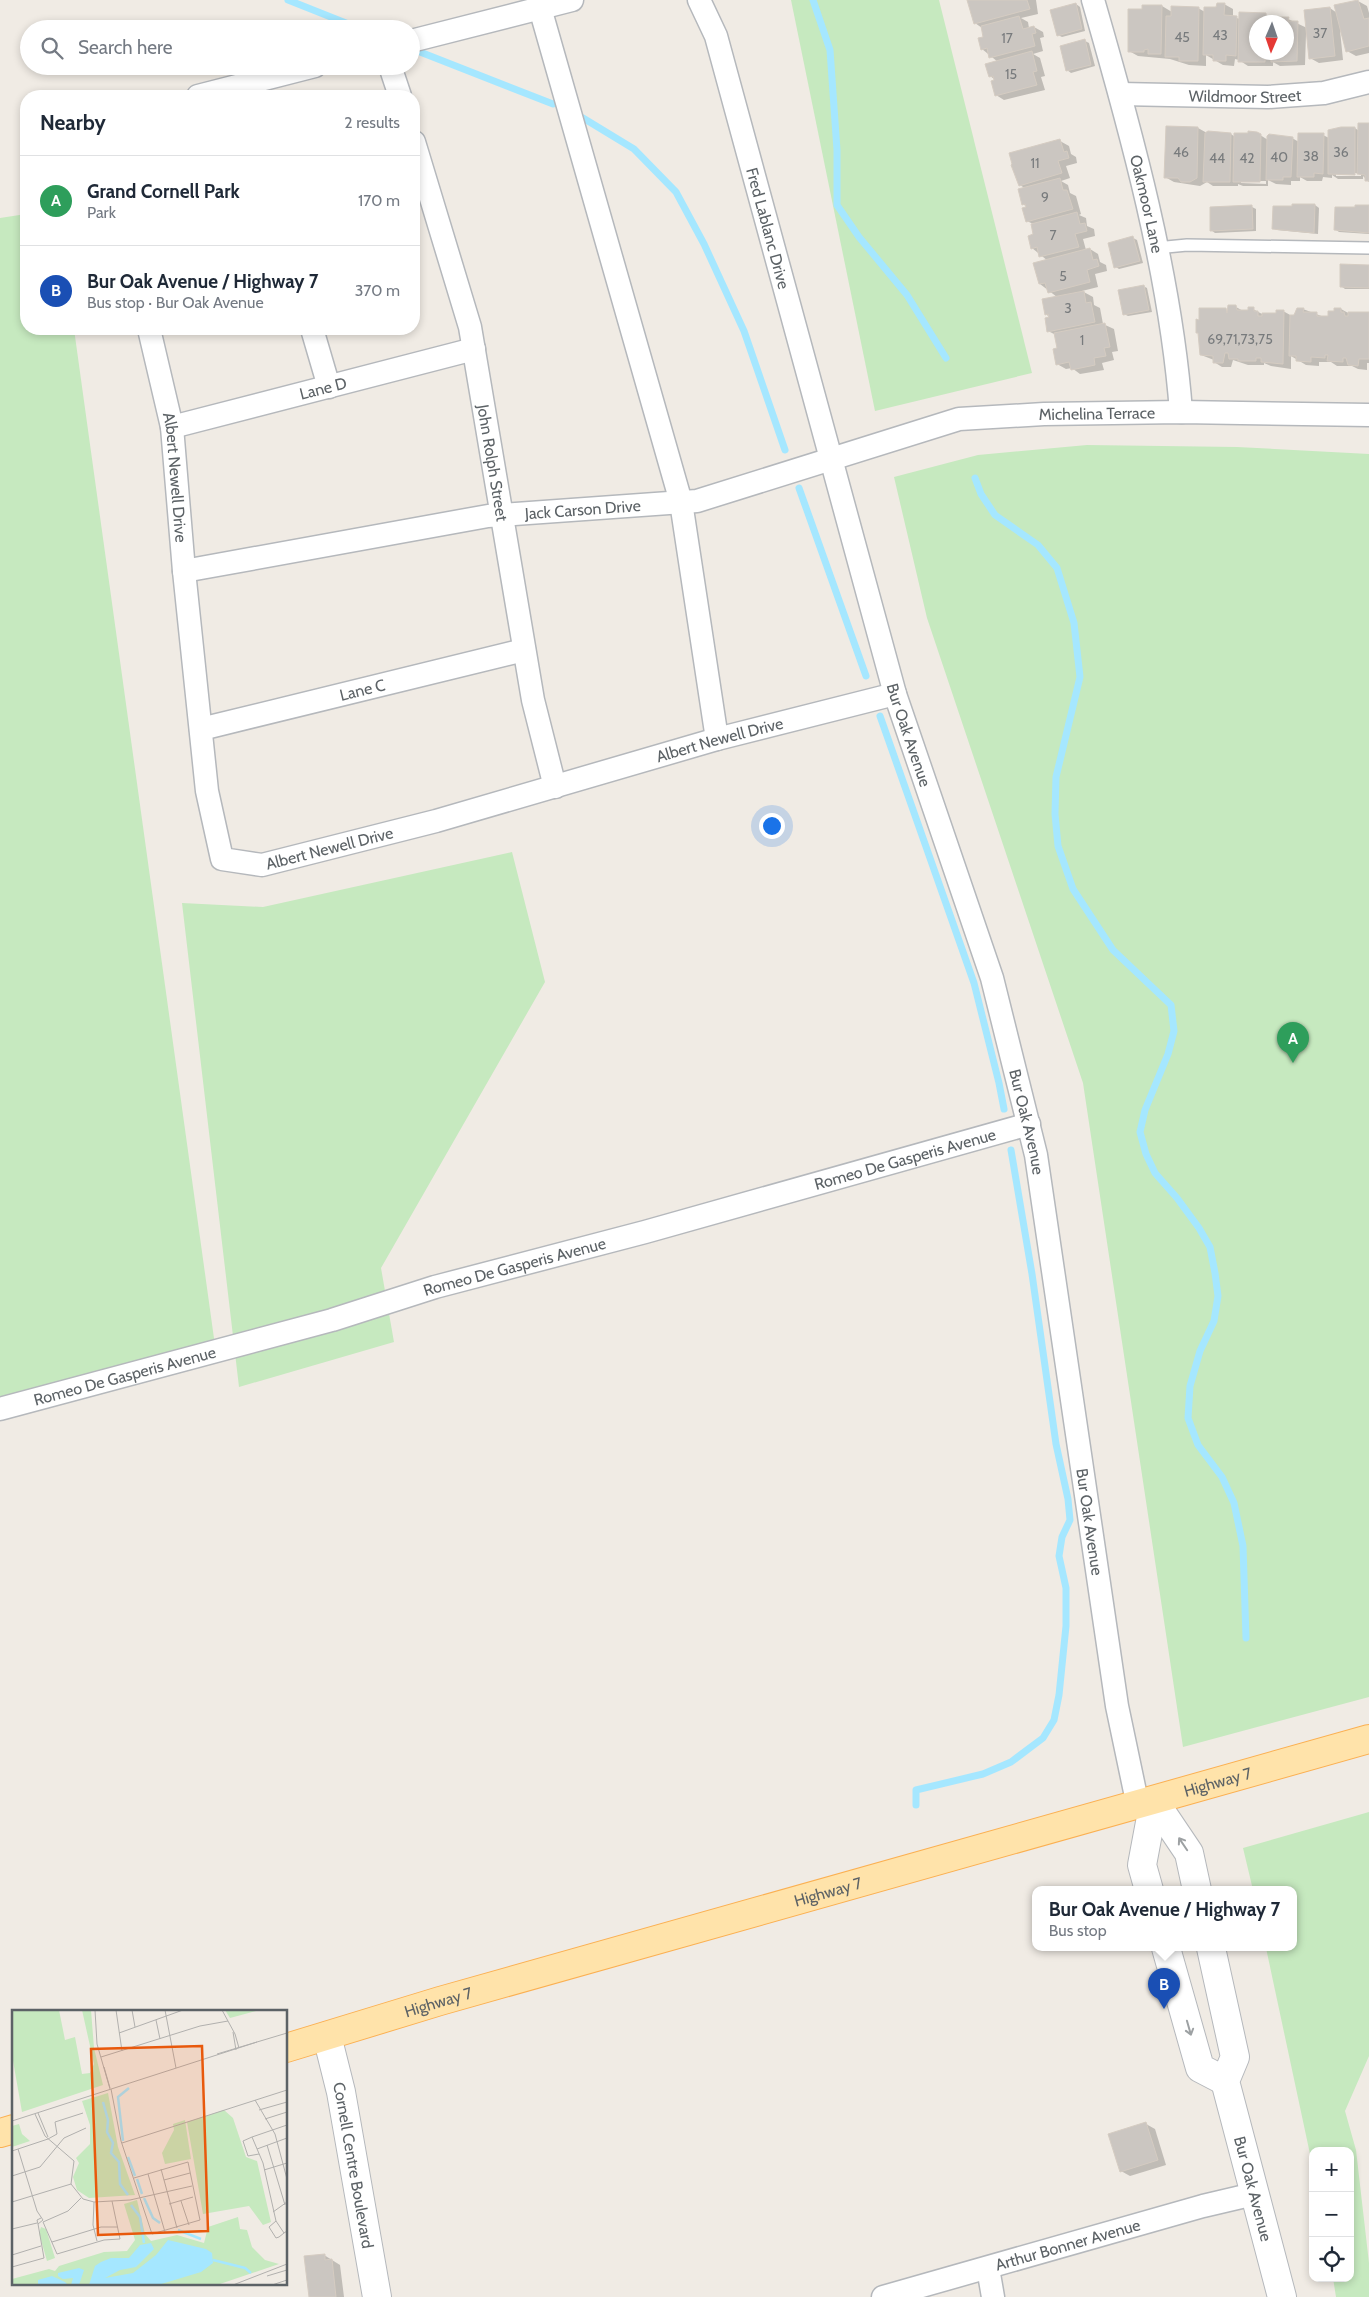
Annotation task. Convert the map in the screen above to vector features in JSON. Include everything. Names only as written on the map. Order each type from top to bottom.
[{"type":"main road","name":"Highway 7","points":[[288,2047],[440,2001],[1369,1739]]},
{"type":"street","points":[[420,39],[572,0]]},
{"type":"street","name":"Fred Lablanc Drive","points":[[699,0],[716,36],[831,459]]},
{"type":"street","name":"Oakmoor Lane","points":[[1093,0],[1120,94],[1156,248],[1178,369],[1181,412]]},
{"type":"street","points":[[540,8],[681,502],[717,739]]},
{"type":"street","points":[[244,90],[288,75]]},
{"type":"street","points":[[393,75],[398,90]]},
{"type":"street","name":"Wildmoor Street","points":[[1120,94],[1268,97],[1324,93],[1369,82]]},
{"type":"street","name":"John Rolph Street","points":[[420,162],[470,327],[533,700],[555,787]]},
{"type":"street","name":"Albert Newell Drive","points":[[150,335],[172,426],[184,571],[207,791],[222,859],[262,865],[436,821],[717,739],[895,694]]},
{"type":"street","points":[[314,335],[329,387]]},
{"type":"street","name":"Lane D","points":[[172,426],[474,349]]},
{"type":"street","name":"Michelina Terrace","points":[[831,459],[959,419],[1044,414],[1181,412],[1369,415]]},
{"type":"street","name":"Jack Carson Drive","points":[[184,571],[501,515],[698,501],[831,459]]},
{"type":"street","name":"Bur Oak Avenue","points":[[831,459],[895,694],[992,978],[1036,1155],[1117,1706],[1146,1803],[1142,1865],[1148,1886]]},
{"type":"street","name":"Lane C","points":[[200,729],[524,650]]},
{"type":"street","name":"Romeo De Gasperis Avenue","points":[[0,1408],[332,1320],[436,1287],[645,1232],[1028,1124]]},
{"type":"street","name":"Bur Oak Avenue","points":[[1146,1803],[1189,1853],[1196,1886]]},
{"type":"street","points":[[1167,1951],[1200,2068],[1225,2081],[1235,2057],[1211,1951]]},
{"type":"street","name":"Cornell Centre Boulevard","points":[[327,2036],[341,2092],[377,2297]]},
{"type":"street","name":"Bur Oak Avenue","points":[[1225,2081],[1282,2297]]},
{"type":"street","name":"Arthur Bonner Avenue","points":[[882,2297],[1203,2206],[1254,2194]]},
{"type":"street","points":[[988,2268],[993,2297]]},
{"type":"lane","points":[[1156,248],[1187,245],[1369,248]]},
{"type":"green space","points":[[791,0],[939,0],[1032,373],[875,411]]},
{"type":"green space","points":[[20,215],[20,335],[75,335],[217,1360],[0,1420],[0,218]]},
{"type":"green space","points":[[1087,445],[1237,447],[1369,454],[1369,1697],[1183,1747],[1083,1083],[927,618],[894,477],[978,455]]},
{"type":"green space","points":[[512,852],[545,982],[381,1268],[394,1342],[239,1387],[182,903],[263,907]]},
{"type":"green space","points":[[1369,1812],[1369,2056],[1345,2111],[1356,2150],[1369,2263],[1369,2297],[1336,2297],[1334,2282],[1354,2282],[1354,2147],[1309,2147],[1309,2149],[1267,1951],[1297,1951],[1297,1886],[1252,1886],[1243,1848]]},
{"type":"building","points":[[967,0],[1027,0],[1030,9],[974,24]]},
{"type":"building","points":[[1358,0],[1364,19],[1369,18],[1369,46],[1346,52],[1334,5]]},
{"type":"building","points":[[1076,3],[1082,29],[1057,36],[1050,10]]},
{"type":"building","points":[[1217,3],[1225,3],[1224,15],[1237,16],[1236,56],[1226,55],[1226,61],[1213,61],[1213,55],[1203,55],[1204,7],[1216,7]]},
{"type":"building","points":[[1142,5],[1162,5],[1161,54],[1148,54],[1148,49],[1144,50],[1144,52],[1128,52],[1128,9],[1142,9]]},
{"type":"building","points":[[1171,6],[1199,7],[1198,61],[1179,61],[1179,57],[1165,57],[1166,16],[1171,16]]},
{"type":"building","points":[[1330,7],[1335,56],[1309,59],[1304,10]]},
{"type":"building","points":[[1239,12],[1266,13],[1266,15],[1249,15],[1249,60],[1265,60],[1265,62],[1238,62]]},
{"type":"building","points":[[1019,16],[1023,29],[1034,26],[1036,33],[1032,34],[1035,46],[989,58],[987,48],[981,50],[978,38],[983,37],[981,26]]},
{"type":"building","points":[[1294,21],[1298,21],[1297,61],[1271,62],[1271,60],[1294,60]]},
{"type":"building","points":[[1085,39],[1091,65],[1066,71],[1060,46]]},
{"type":"building","points":[[1032,51],[1037,71],[1033,72],[1037,85],[995,96],[991,81],[994,80],[993,76],[989,77],[985,64]]},
{"type":"building","points":[[1358,123],[1369,123],[1369,181],[1365,181],[1365,175],[1357,174]]},
{"type":"building","points":[[1166,126],[1198,127],[1197,178],[1190,182],[1181,182],[1178,178],[1164,178]]},
{"type":"building","points":[[1341,127],[1355,127],[1355,175],[1328,174],[1328,130]]},
{"type":"building","points":[[1208,131],[1231,133],[1230,182],[1203,182],[1205,133]]},
{"type":"building","points":[[1248,131],[1261,134],[1260,182],[1233,182],[1234,133],[1248,133]]},
{"type":"building","points":[[1298,133],[1324,133],[1323,174],[1314,173],[1314,177],[1297,177]]},
{"type":"building","points":[[1269,134],[1293,137],[1291,177],[1283,177],[1283,180],[1266,180],[1267,136]]},
{"type":"building","points":[[1060,139],[1064,152],[1067,151],[1069,158],[1058,161],[1062,173],[1019,186],[1011,165],[1009,153]]},
{"type":"building","points":[[1060,178],[1063,190],[1067,190],[1073,209],[1026,222],[1022,208],[1026,207],[1025,204],[1022,205],[1018,189]]},
{"type":"building","points":[[1292,204],[1315,204],[1314,233],[1272,229],[1273,206],[1292,206]]},
{"type":"building","points":[[1252,205],[1253,229],[1210,231],[1210,207]]},
{"type":"building","points":[[1355,205],[1369,205],[1369,233],[1334,230],[1335,207],[1355,207]]},
{"type":"building","points":[[1077,212],[1080,224],[1085,223],[1087,231],[1075,234],[1079,247],[1039,257],[1037,247],[1031,249],[1028,236],[1033,234],[1031,224]]},
{"type":"building","points":[[1133,236],[1140,261],[1114,268],[1108,243]]},
{"type":"building","points":[[1090,248],[1093,260],[1097,259],[1099,266],[1087,270],[1090,282],[1048,293],[1045,283],[1039,284],[1033,263]]},
{"type":"building","points":[[1340,264],[1369,265],[1369,288],[1340,287]]},
{"type":"building","points":[[1144,285],[1149,310],[1123,315],[1118,290]]},
{"type":"building","points":[[1084,291],[1086,303],[1091,302],[1095,322],[1047,332],[1045,318],[1049,317],[1048,314],[1045,315],[1042,299]]},
{"type":"building","points":[[1228,305],[1236,305],[1237,310],[1248,310],[1248,307],[1254,307],[1254,311],[1258,311],[1258,316],[1262,316],[1262,313],[1276,313],[1276,310],[1284,310],[1283,364],[1261,362],[1261,358],[1256,358],[1256,361],[1238,361],[1238,359],[1229,359],[1228,353],[1225,353],[1223,363],[1213,363],[1213,356],[1200,355],[1198,333],[1196,333],[1196,319],[1199,320],[1199,308],[1226,308],[1227,313]]},
{"type":"building","points":[[1297,308],[1304,308],[1303,312],[1317,312],[1317,316],[1328,316],[1328,311],[1334,311],[1334,308],[1341,308],[1341,312],[1344,312],[1345,316],[1348,316],[1348,312],[1369,312],[1369,359],[1359,359],[1358,366],[1348,365],[1346,358],[1343,358],[1343,362],[1327,361],[1328,355],[1325,355],[1325,358],[1311,357],[1311,362],[1296,361],[1296,356],[1289,356],[1290,315],[1294,315]]},
{"type":"building","points":[[1105,323],[1110,347],[1104,348],[1106,356],[1094,358],[1095,365],[1071,370],[1069,362],[1056,365],[1053,349],[1057,348],[1054,333]]},
{"type":"building","points":[[1146,2122],[1158,2160],[1120,2172],[1108,2134]]},
{"type":"building","points":[[325,2254],[325,2260],[332,2259],[336,2297],[309,2297],[304,2256]]},
{"type":"waterway","points":[[288,0],[338,20]]},
{"type":"waterway","points":[[813,0],[830,50],[837,150],[837,205],[859,237],[907,295],[946,358]]},
{"type":"waterway","points":[[420,52],[553,104]]},
{"type":"waterway","points":[[583,118],[634,149],[676,192],[704,244],[744,331],[785,450]]},
{"type":"waterway","points":[[975,478],[981,494],[995,515],[1038,545],[1057,568],[1074,623],[1080,677],[1056,777],[1055,814],[1058,846],[1073,889],[1113,950],[1171,1005],[1174,1031],[1168,1054],[1145,1110],[1140,1132],[1146,1154],[1155,1173],[1177,1198],[1210,1247],[1218,1296],[1214,1321],[1200,1351],[1190,1386],[1188,1418],[1198,1445],[1222,1477],[1234,1503],[1243,1546],[1246,1638]]},
{"type":"waterway","points":[[799,488],[866,676]]},
{"type":"waterway","points":[[880,716],[974,983],[1004,1109]]},
{"type":"waterway","points":[[916,1805],[916,1790],[983,1774],[1011,1762],[1043,1738],[1054,1720],[1059,1695],[1066,1626],[1066,1588],[1059,1556],[1062,1537],[1070,1520],[1068,1499],[1056,1444],[1032,1274],[1011,1150]]},
{"type":"place","name":"Grand Cornell Park","points":[[1293,1063]]},
{"type":"place","name":"Bur Oak Avenue / Highway 7","points":[[1164,2009]]}]
